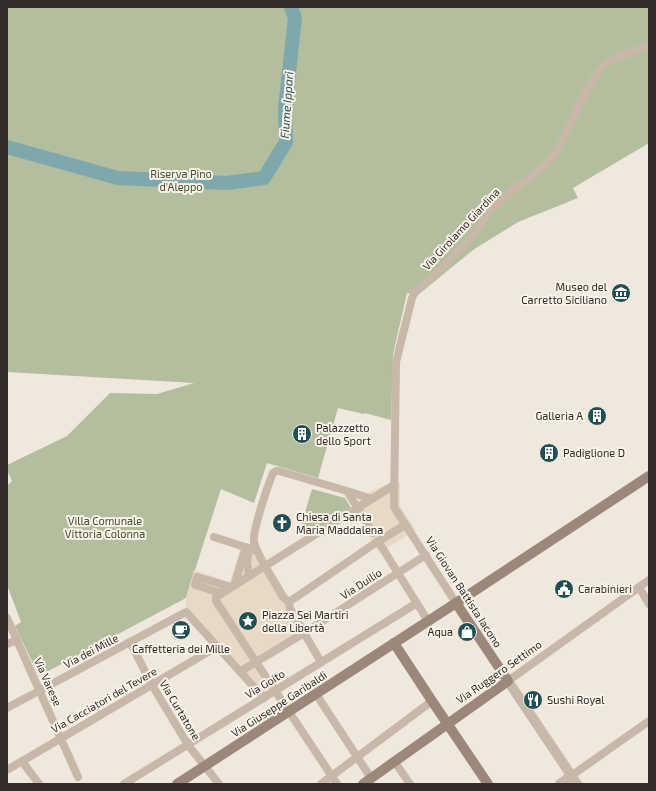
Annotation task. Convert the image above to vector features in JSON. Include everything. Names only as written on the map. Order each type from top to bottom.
[{"type":"main road","name":"Via Giuseppe Garibaldi","points":[[177,784],[649,476]]},
{"type":"main road","name":"Via Giovan Battista Iacono","points":[[456,603],[508,681]]},
{"type":"main road","points":[[394,642],[432,702],[488,784]]},
{"type":"main road","name":"Via Ruggero Settimo","points":[[367,781],[508,681]]},
{"type":"street","name":"Via Girolamo Giardina","points":[[405,524],[394,507],[396,362],[412,298],[415,292],[435,275],[470,239],[489,213],[513,190],[536,174],[549,161],[558,149],[584,94],[605,64],[615,58],[649,45]]},
{"type":"street","points":[[232,586],[254,542],[254,535],[272,475],[275,472],[279,471],[372,499]]},
{"type":"street","points":[[337,784],[216,601],[216,597],[394,484]]},
{"type":"street","points":[[347,492],[373,533]]},
{"type":"street","points":[[290,602],[405,524]]},
{"type":"street","name":"Via Giovan Battista Iacono","points":[[405,524],[456,603]]},
{"type":"street","points":[[214,538],[251,549],[267,565],[283,598],[290,602]]},
{"type":"street","points":[[376,543],[383,550],[428,621]]},
{"type":"street","points":[[249,576],[247,562],[251,549]]},
{"type":"street","name":"Via Duilio","points":[[241,671],[306,633],[426,555]]},
{"type":"street","points":[[221,593],[195,585],[197,577],[232,586]]},
{"type":"street","name":"Via Ruggero Settimo","points":[[508,681],[649,580]]},
{"type":"street","points":[[638,587],[649,604]]},
{"type":"street","points":[[290,602],[290,609],[306,633],[321,662]]},
{"type":"street","name":"Via Goito","points":[[124,784],[417,603]]},
{"type":"street","name":"Via dei Mille","points":[[7,708],[186,612],[215,648]]},
{"type":"street","name":"Via Varese","points":[[7,618],[78,777]]},
{"type":"street","points":[[7,644],[18,640]]},
{"type":"street","name":"Via Curtatone","points":[[130,642],[152,685],[188,745],[219,784]]},
{"type":"street","points":[[215,648],[241,671],[264,698]]},
{"type":"street","name":"Via Cacciatori del Tevere","points":[[7,770],[215,648]]},
{"type":"street","name":"Via Giovan Battista Iacono","points":[[508,681],[574,780]]},
{"type":"street","points":[[316,694],[357,758],[367,781]]},
{"type":"street","points":[[320,784],[432,702]]},
{"type":"street","points":[[560,784],[574,780],[648,726]]},
{"type":"street","points":[[22,761],[39,784]]},
{"type":"street","points":[[394,761],[410,784]]},
{"type":"green space","name":"Riserva Pino d'Aleppo","points":[[7,7],[649,7],[649,143],[573,188],[578,198],[518,222],[473,250],[418,295],[407,293],[393,354],[391,420],[338,408],[318,478],[267,463],[254,503],[221,489],[186,598],[39,676],[15,626],[21,622],[7,585],[7,486],[12,481],[7,470],[7,465],[67,436],[110,393],[157,394],[194,383],[7,372]]},
{"type":"green space","points":[[312,489],[345,498],[351,508],[310,533],[308,528],[301,526]]},
{"type":"shaded area","points":[[400,482],[400,506],[416,530],[379,553],[356,514],[355,504],[367,493],[390,483]]},
{"type":"shaded area","name":"Piazza Sei Martiri della Libertà","points":[[241,546],[262,552],[310,634],[261,663],[278,690],[264,698],[186,612],[186,598],[194,570],[230,582]]},
{"type":"waterway","name":"Fiume Ippari","points":[[7,147],[118,178],[227,183],[264,178],[286,142],[285,108],[295,18],[291,7]]},
{"type":"place","name":"Museo del Carretto Siciliano","points":[[621,293]]},
{"type":"place","name":"Galleria A","points":[[597,416]]},
{"type":"place","name":"Palazzetto dello Sport","points":[[302,434]]},
{"type":"place","name":"Padiglione D","points":[[549,453]]},
{"type":"place","name":"Chiesa di Santa Maria Maddalena","points":[[282,523]]},
{"type":"place","name":"Carabinieri","points":[[564,589]]},
{"type":"place","name":"Piazza Sei Martiri della Libertà","points":[[248,621]]},
{"type":"place","name":"Caffetteria dei Mille","points":[[181,630]]},
{"type":"place","name":"Aqua","points":[[467,632]]},
{"type":"place","name":"Sushi Royal","points":[[533,700]]},
{"type":"park label","name":"Villa Comunale Vittoria Colonna","points":[[105,527]]}]
